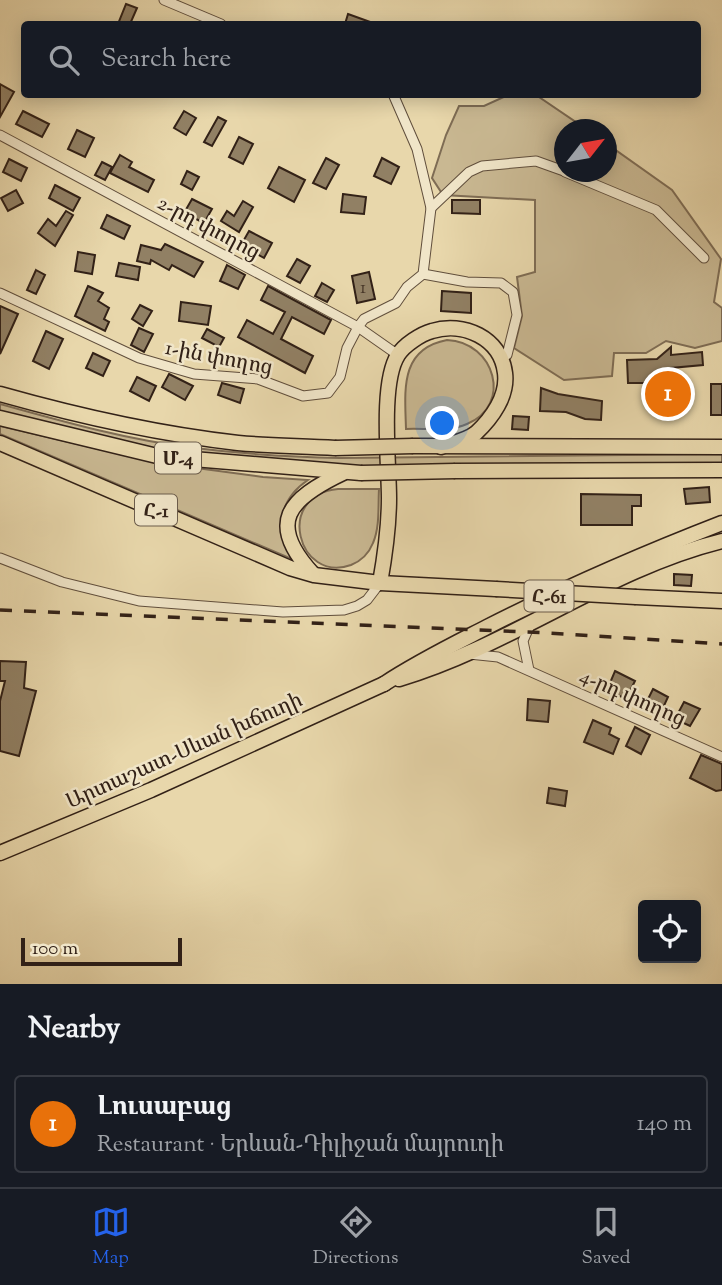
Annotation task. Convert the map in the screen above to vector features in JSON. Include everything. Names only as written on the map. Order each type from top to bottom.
[{"type":"main road","points":[[380,583],[389,500],[389,391],[398,355],[421,336],[452,327],[477,333],[488,341],[499,355],[505,371],[505,386],[492,415],[474,434],[441,446]]},
{"type":"main road","name":"Մ-4","points":[[0,394],[151,430],[239,443],[335,448],[722,447]]},
{"type":"main road","name":"Մ-4","points":[[0,418],[157,456],[344,473],[722,470]]},
{"type":"main road","name":"Հ-1","points":[[0,443],[290,568],[314,575],[380,583],[722,601]]},
{"type":"main road","points":[[314,575],[296,556],[289,540],[287,524],[290,512],[311,490],[344,473]]},
{"type":"main road","name":"Հ-61","points":[[384,684],[413,664],[529,605],[587,578],[722,523]]},
{"type":"main road","name":"Հ-61","points":[[384,684],[467,654],[618,580],[692,548],[722,541]]},
{"type":"main road","name":"Արտաշատ-Սևան խճուղի","points":[[0,853],[151,790],[384,684]]},
{"type":"street","points":[[164,0],[214,21]]},
{"type":"street","points":[[358,327],[364,319],[396,303],[407,288],[423,275],[431,208],[417,149],[395,98]]},
{"type":"street","name":"2-րդ փողոց","points":[[0,135],[358,327],[398,355]]},
{"type":"street","points":[[431,208],[469,172],[482,166],[536,161],[554,167]]},
{"type":"street","points":[[591,182],[656,210],[704,258]]},
{"type":"street","points":[[423,275],[507,286],[513,292],[517,315],[507,355],[499,355]]},
{"type":"street","name":"1-ին փողոց","points":[[0,293],[139,358],[194,374],[258,379],[303,396],[328,393],[335,386],[347,348],[358,327]]},
{"type":"street","points":[[0,558],[62,582],[139,601],[270,611],[344,610],[367,600],[380,583]]},
{"type":"street","points":[[528,670],[523,641],[531,623]]},
{"type":"street","name":"4-րդ փողոց","points":[[467,654],[498,657],[722,757]]},
{"type":"shaded area","points":[[501,98],[540,98],[571,119],[554,119],[554,182],[617,182],[617,151],[672,190],[721,259],[714,302],[722,308],[722,341],[695,348],[666,341],[646,353],[614,353],[612,376],[564,380],[514,348],[522,316],[517,277],[535,272],[535,200],[443,195],[432,178],[459,106],[484,106]]},
{"type":"shaded area","points":[[447,340],[464,343],[477,351],[487,362],[494,390],[490,403],[481,415],[467,424],[445,429],[406,429],[406,387],[413,362],[420,352]]},
{"type":"shaded area","points":[[0,404],[145,440],[249,454],[340,458],[722,454],[722,463],[338,467],[190,455],[106,440],[0,412]]},
{"type":"shaded area","points":[[0,426],[159,463],[263,477],[308,480],[290,497],[282,517],[284,538],[294,560],[0,434]]},
{"type":"shaded area","points":[[338,489],[379,489],[378,516],[375,537],[367,553],[351,565],[333,567],[318,562],[307,551],[301,536],[300,521],[306,506],[318,495]]},
{"type":"building","points":[[126,4],[137,8],[131,21],[119,21]]},
{"type":"building","points":[[348,14],[367,21],[346,21]]},
{"type":"building","points":[[0,84],[14,92],[0,117]]},
{"type":"building","points":[[23,111],[49,124],[42,137],[16,124]]},
{"type":"building","points":[[184,111],[196,118],[186,135],[174,128]]},
{"type":"building","points":[[218,117],[226,121],[212,146],[204,142]]},
{"type":"building","points":[[77,130],[94,138],[85,157],[68,149]]},
{"type":"building","points":[[239,137],[253,144],[243,164],[229,157]]},
{"type":"building","points":[[120,155],[132,162],[129,167],[154,180],[148,192],[110,173]]},
{"type":"building","points":[[326,158],[339,165],[326,189],[313,183]]},
{"type":"building","points":[[382,158],[399,167],[391,184],[374,176]]},
{"type":"building","points":[[9,159],[27,168],[21,181],[3,172]]},
{"type":"building","points":[[102,162],[112,167],[105,180],[95,175]]},
{"type":"building","points":[[279,167],[305,180],[294,202],[268,188]]},
{"type":"building","points":[[187,171],[199,177],[192,190],[181,184]]},
{"type":"building","points":[[55,185],[80,198],[73,211],[49,198]]},
{"type":"building","points":[[16,190],[23,203],[8,211],[1,198]]},
{"type":"building","points":[[343,194],[366,197],[364,214],[341,212]]},
{"type":"building","points":[[192,199],[212,209],[204,223],[184,213]]},
{"type":"building","points":[[452,200],[480,200],[480,214],[452,213]]},
{"type":"building","points":[[243,201],[253,207],[239,232],[221,221],[227,211],[234,216]]},
{"type":"building","points":[[66,211],[73,215],[55,246],[38,233],[48,219],[56,226]]},
{"type":"building","points":[[107,215],[130,226],[124,239],[101,228]]},
{"type":"building","points":[[249,231],[272,243],[264,258],[241,245]]},
{"type":"building","points":[[165,244],[203,262],[194,277],[172,265],[169,270],[151,260],[150,264],[137,261],[141,245],[161,250]]},
{"type":"building","points":[[78,252],[95,255],[92,274],[75,271]]},
{"type":"building","points":[[297,259],[310,266],[300,283],[287,276]]},
{"type":"building","points":[[119,263],[140,267],[138,280],[116,276]]},
{"type":"building","points":[[227,265],[245,275],[238,289],[220,281]]},
{"type":"building","points":[[36,270],[45,275],[36,294],[27,290]]},
{"type":"building","points":[[369,272],[375,299],[357,303],[352,276]]},
{"type":"building","points":[[322,283],[334,290],[327,302],[315,296]]},
{"type":"building","points":[[88,286],[103,293],[98,301],[109,308],[104,319],[109,322],[105,331],[75,316]]},
{"type":"building","points":[[268,286],[331,320],[324,334],[292,317],[281,339],[313,356],[305,373],[238,337],[247,320],[273,334],[285,312],[261,300]]},
{"type":"building","points":[[442,291],[471,293],[471,313],[441,311]]},
{"type":"building","points":[[181,302],[211,306],[208,325],[179,321]]},
{"type":"building","points":[[140,305],[152,311],[143,326],[132,319]]},
{"type":"building","points":[[0,306],[18,314],[0,354]]},
{"type":"building","points":[[139,328],[153,334],[144,352],[131,345]]},
{"type":"building","points":[[207,329],[224,338],[219,347],[202,338]]},
{"type":"building","points":[[46,331],[63,339],[49,369],[33,361]]},
{"type":"building","points":[[671,347],[671,355],[702,352],[703,365],[671,368],[672,379],[657,380],[657,383],[628,383],[627,360],[657,359]]},
{"type":"building","points":[[93,353],[110,361],[103,376],[86,368]]},
{"type":"building","points":[[169,374],[193,386],[185,400],[162,387]]},
{"type":"building","points":[[137,377],[156,386],[149,401],[130,391]]},
{"type":"building","points":[[222,383],[244,389],[240,403],[218,395]]},
{"type":"building","points":[[711,384],[722,384],[722,415],[711,415]]},
{"type":"building","points":[[541,388],[558,394],[602,401],[601,420],[585,419],[566,412],[540,411]]},
{"type":"building","points":[[513,416],[529,417],[528,430],[512,429]]},
{"type":"building","points":[[709,487],[710,502],[686,504],[684,489]]},
{"type":"building","points":[[581,494],[641,495],[641,506],[632,506],[632,525],[581,525]]},
{"type":"building","points":[[674,574],[692,575],[691,586],[674,585]]},
{"type":"building","points":[[0,661],[26,662],[24,688],[36,691],[19,756],[0,751],[0,701],[5,681],[0,681]]},
{"type":"building","points":[[615,671],[635,681],[626,699],[607,690]]},
{"type":"building","points":[[653,689],[668,697],[662,710],[646,703]]},
{"type":"building","points":[[528,699],[550,701],[548,722],[527,720]]},
{"type":"building","points":[[684,702],[700,709],[690,726],[675,719]]},
{"type":"building","points":[[593,720],[611,728],[609,734],[619,739],[613,754],[584,742]]},
{"type":"building","points":[[635,727],[650,735],[641,754],[626,746]]},
{"type":"building","points":[[701,755],[722,764],[722,790],[716,791],[690,778]]},
{"type":"building","points":[[549,788],[567,791],[565,806],[547,803]]},
{"type":"railway","points":[[0,610],[549,633],[722,644]]},
{"type":"place","name":"Լուսաբաց","points":[[668,394]]}]
